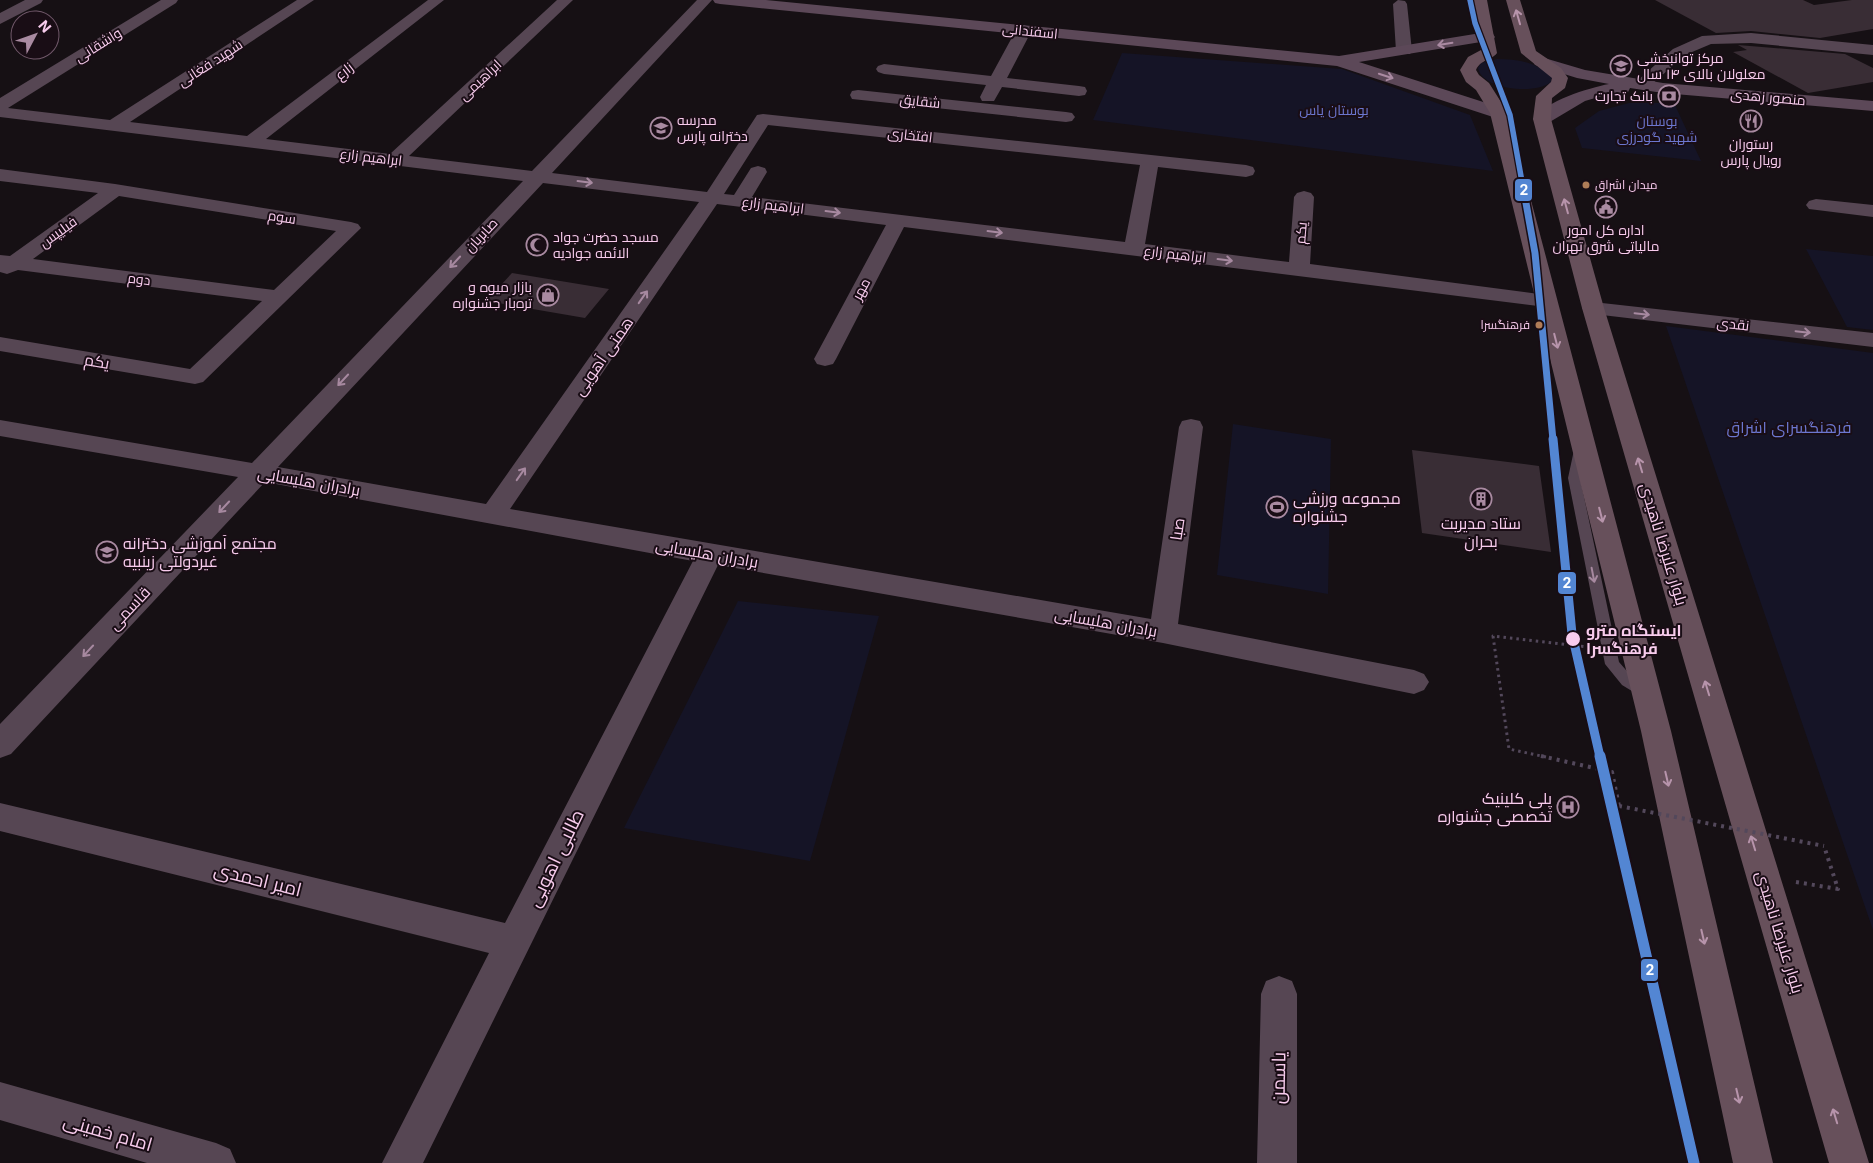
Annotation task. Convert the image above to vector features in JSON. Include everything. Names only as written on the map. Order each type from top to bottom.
[{"type":"main road","name":"اسفندانی","points":[[720,0],[1340,61]]},
{"type":"main road","points":[[1480,0],[1488,45]]},
{"type":"main road","points":[[1513,0],[1529,53],[1541,62]]},
{"type":"main road","points":[[1525,41],[1591,67],[1669,88]]},
{"type":"main road","points":[[1340,61],[1404,51],[1488,45]]},
{"type":"main road","points":[[1488,45],[1471,62],[1468,70],[1472,78],[1483,87],[1498,113],[1531,243],[1552,283],[1582,442],[1647,695],[1754,1163]]},
{"type":"main road","points":[[1340,61],[1498,113]]},
{"type":"main road","name":"منصور زهدی","points":[[1541,62],[1583,75],[1669,88],[1872,108]]},
{"type":"main road","name":"بلوار علیرضا ناهیدی","points":[[1541,62],[1555,71],[1560,78],[1559,84],[1544,96],[1542,119],[1591,298],[1849,1163]]},
{"type":"main road","name":"منصور زهدی","points":[[1542,119],[1568,102],[1588,93],[1617,89],[1669,88]]},
{"type":"main road","points":[[1531,243],[1539,249],[1557,256],[1570,258],[1579,255]]},
{"type":"main road","points":[[1552,283],[1591,298]]},
{"type":"street","points":[[0,18],[36,0]]},
{"type":"street","name":"واشقانی","points":[[0,105],[171,0]]},
{"type":"street","name":"شهید فغانی","points":[[113,126],[306,0]]},
{"type":"street","name":"زارع","points":[[251,142],[436,0]]},
{"type":"street","name":"ابراهیمی","points":[[394,160],[566,0]]},
{"type":"street","name":"صابریان","points":[[257,472],[705,0]]},
{"type":"street","points":[[1400,4],[1404,51]]},
{"type":"street","points":[[982,108],[1024,30]]},
{"type":"street","points":[[1645,81],[1679,52],[1708,40],[1751,38],[1873,50]]},
{"type":"street","name":"شقایق","points":[[884,69],[1079,91]]},
{"type":"street","name":"شقایق","points":[[858,95],[1066,117]]},
{"type":"street","name":"ابراهیم زارع","points":[[0,112],[1298,268],[1552,283]]},
{"type":"street","name":"افتخاری","points":[[712,198],[763,120],[1246,171]]},
{"type":"street","points":[[1134,249],[1150,160]]},
{"type":"street","points":[[740,201],[758,172]]},
{"type":"street","name":"سوم","points":[[0,175],[115,190],[351,228],[195,377]]},
{"type":"street","name":"فیلیپس","points":[[5,266],[115,190]]},
{"type":"street","name":"همتی آهویی","points":[[493,514],[712,198]]},
{"type":"street","name":"یکم","points":[[1298,268],[1304,198]]},
{"type":"street","points":[[1816,205],[1873,211]]},
{"type":"street","name":"مهر","points":[[825,359],[898,220]]},
{"type":"street","name":"دوم","points":[[5,266],[279,297]]},
{"type":"street","name":"نقدی","points":[[1591,298],[1873,340]]},
{"type":"street","name":"یکم","points":[[0,344],[195,377]]},
{"type":"street","name":"صبا","points":[[1163,632],[1191,427]]},
{"type":"street","name":"برادران هلیسایی","points":[[0,428],[1163,632],[1414,682]]},
{"type":"street","name":"قاسمی","points":[[0,745],[257,472]]},
{"type":"street","name":"طالبی اهویی","points":[[402,1163],[515,942],[583,801],[710,554]]},
{"type":"street","name":"امیر احمدی","points":[[0,817],[515,942]]},
{"type":"street","name":"یاسمن","points":[[1278,1163],[1279,994]]},
{"type":"street","name":"امام خمینی","points":[[0,1101],[216,1163]]},
{"type":"lane","points":[[1582,442],[1574,478],[1608,649],[1612,664],[1627,681],[1647,695]]},
{"type":"path","points":[[1608,649],[1493,636],[1509,749],[1612,772],[1619,806],[1824,846],[1838,889]]},
{"type":"green space","name":"بوستان یاس","points":[[1122,53],[1342,69],[1470,115],[1493,171],[1093,120]]},
{"type":"green space","points":[[1497,59],[1527,62],[1540,68],[1552,77],[1551,82],[1544,86],[1522,89],[1499,86],[1482,75],[1478,68],[1481,63]]},
{"type":"green space","name":"بوستان شهید گودرزی","points":[[1629,103],[1674,103],[1701,161],[1582,148],[1575,128],[1599,111]]},
{"type":"green space","points":[[1806,249],[1873,256],[1873,330],[1847,327]]},
{"type":"green space","name":"فرهنگسرای اشراق","points":[[1666,326],[1873,353],[1873,930]]},
{"type":"green space","name":"مجموعه ورزشی جشنواره","points":[[1233,424],[1331,439],[1328,594],[1217,575]]},
{"type":"green space","points":[[738,601],[879,616],[810,861],[624,828]]},
{"type":"building","points":[[1655,0],[1803,0],[1814,5],[1852,0],[1873,0],[1873,29],[1820,38],[1751,31],[1716,33]]},
{"type":"building","points":[[1738,45],[1845,54],[1873,68],[1873,82],[1808,93],[1733,52],[1747,50]]},
{"type":"building","name":"بازار میوه و تره‌بار جشنواره","points":[[512,273],[609,289],[585,318],[486,301]]},
{"type":"building","name":"ستاد مدیریت بحران","points":[[1412,450],[1539,466],[1551,552],[1422,533]]},
{"type":"transit line","name":"2","points":[[1470,0],[1475,23],[1510,115],[1535,253],[1572,634],[1694,1163]]},
{"type":"place","name":"مرکز توانبخشی معلولان بالای ۱۴ سال","points":[[1621,66]]},
{"type":"place","name":"بانک تجارت","points":[[1669,96]]},
{"type":"place","name":"رستوران رویال پارس","points":[[1751,121]]},
{"type":"place","name":"مدرسه دخترانه پارس","points":[[661,128]]},
{"type":"place","name":"میدان اشراق","points":[[1586,185]]},
{"type":"place","name":"اداره کل امور مالیاتی شرق تهران","points":[[1606,207]]},
{"type":"place","name":"مسجد حضرت جواد الائمه جوادیه","points":[[537,245]]},
{"type":"place","name":"بازار میوه و تره‌بار جشنواره","points":[[548,295]]},
{"type":"place","name":"فرهنگسرا","points":[[1539,325]]},
{"type":"place","name":"ستاد مدیریت بحران","points":[[1481,499]]},
{"type":"place","name":"مجموعه ورزشی جشنواره","points":[[1277,507]]},
{"type":"place","name":"مجتمع آموزشی دخترانه غیردولتی زینبیه","points":[[107,552]]},
{"type":"place","name":"ایستگاه مترو فرهنگسرا","points":[[1573,639]]},
{"type":"place","name":"پلی کلینیک تخصصی جشنواره","points":[[1568,807]]}]
